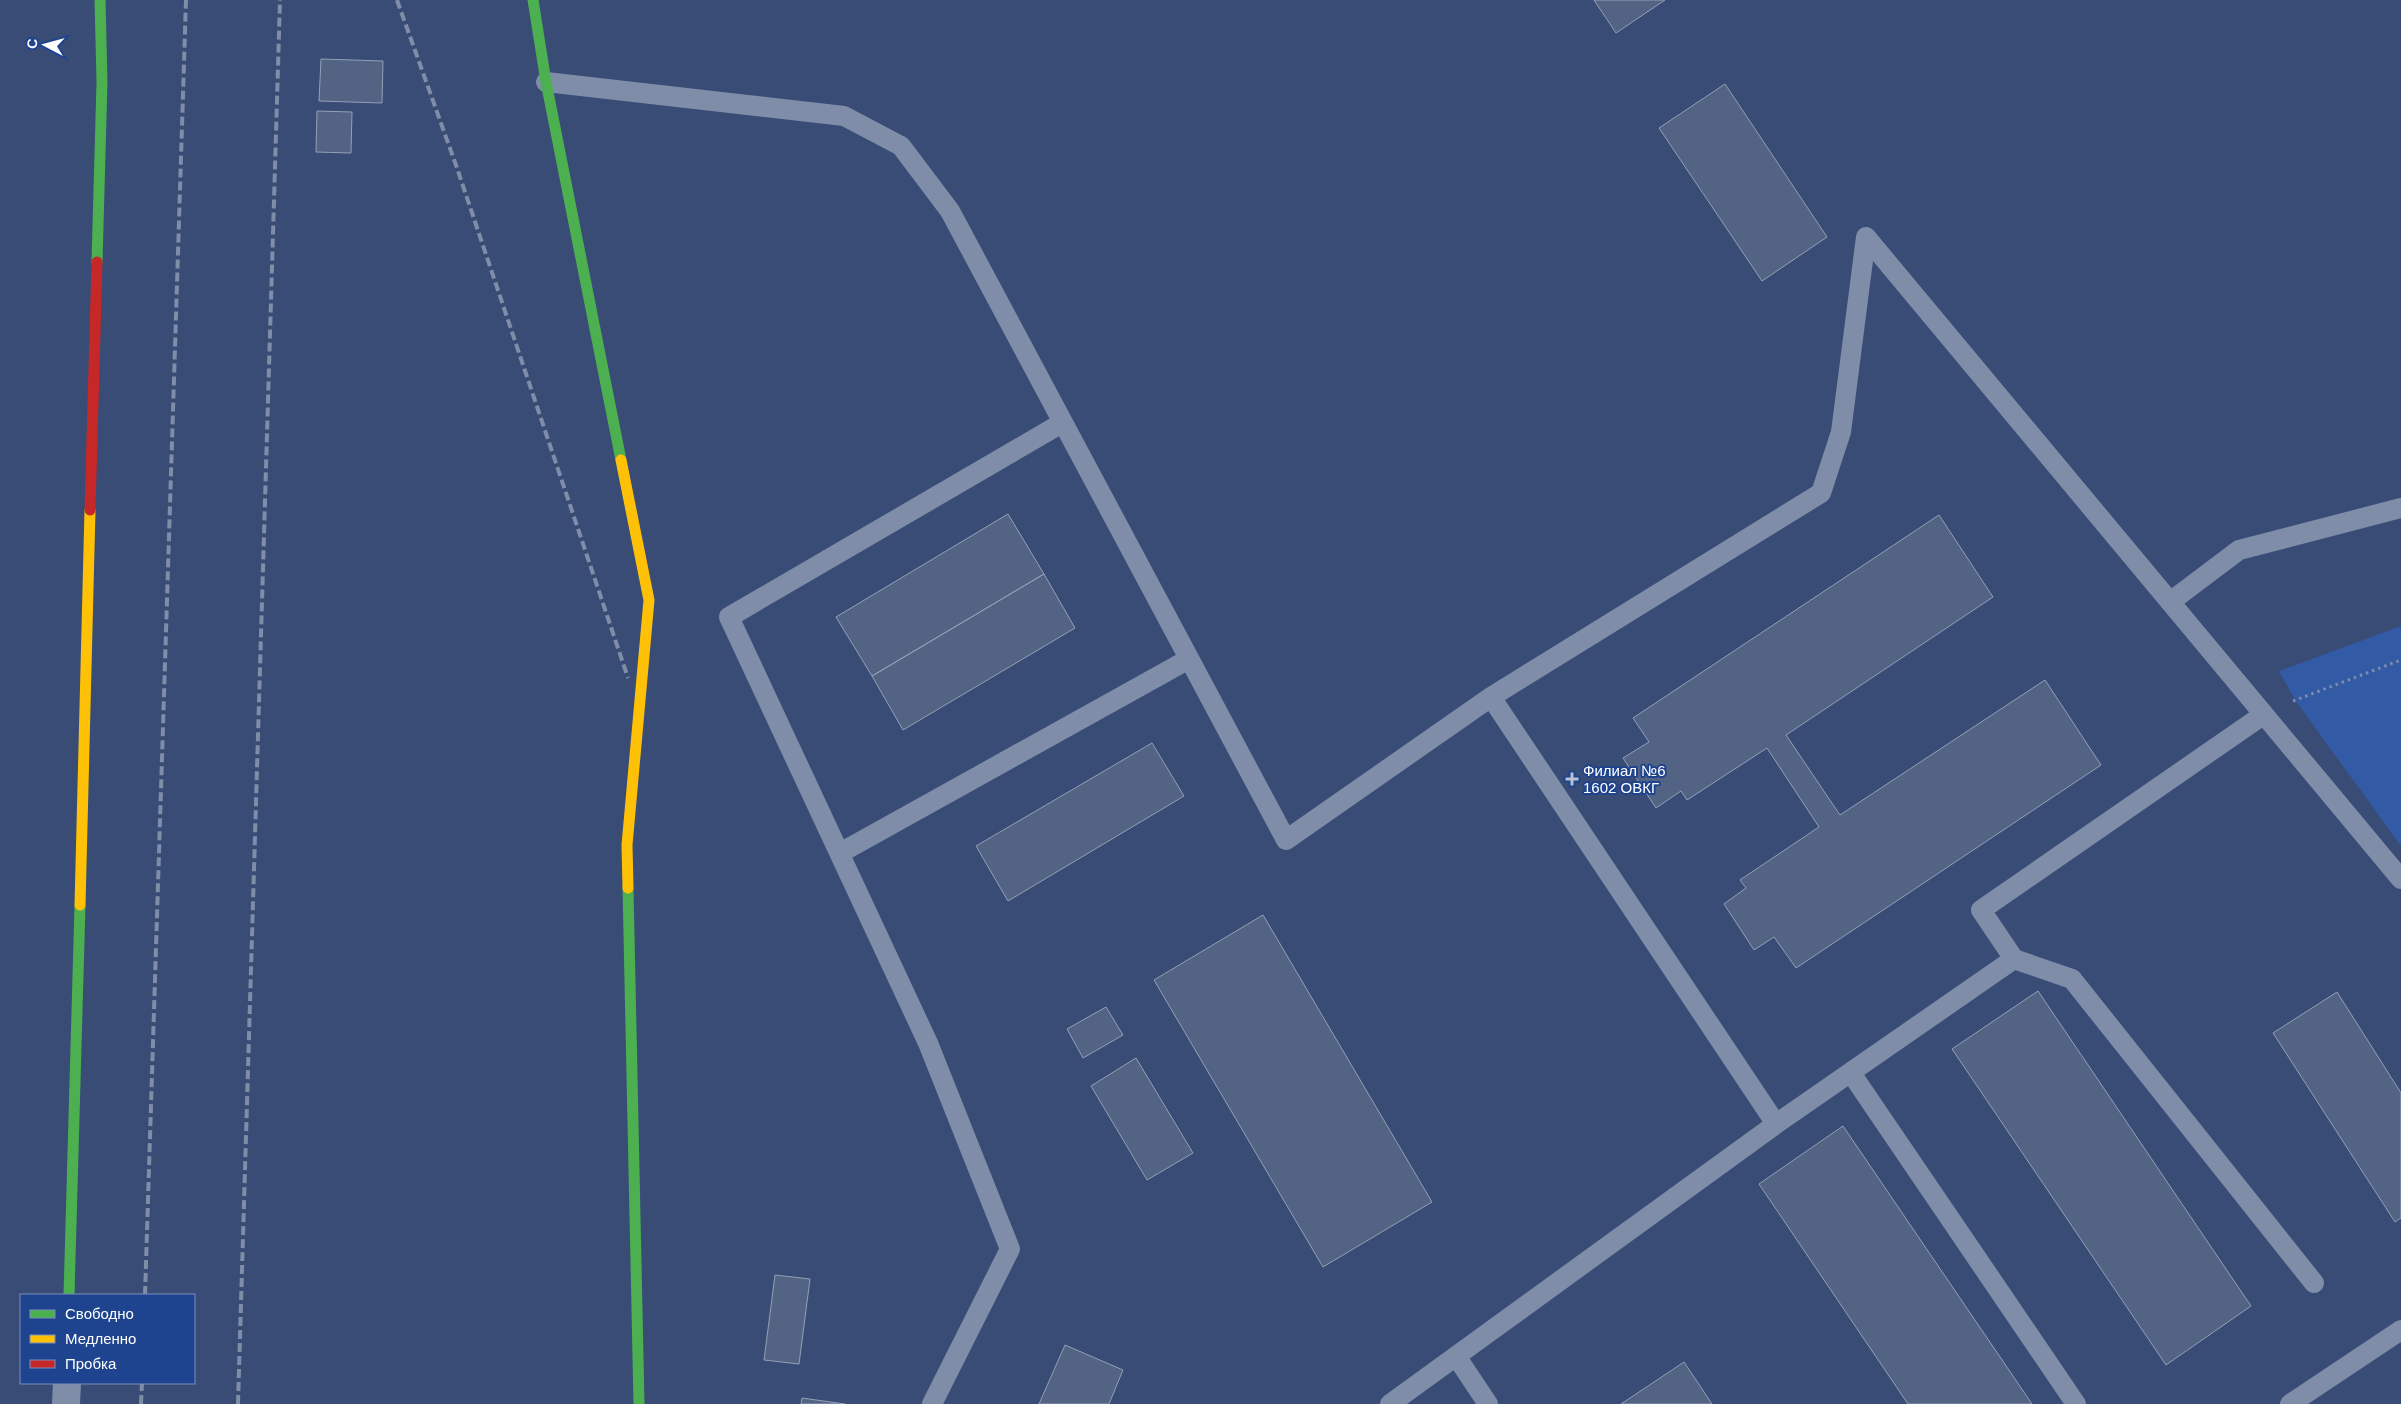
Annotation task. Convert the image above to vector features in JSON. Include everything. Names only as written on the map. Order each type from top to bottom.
[{"type":"street","points":[[69,1294],[102,82],[100,0]]},
{"type":"street","points":[[533,0],[546,82],[649,600],[627,845],[639,1404]]},
{"type":"street","points":[[66,1404],[67,1384]]},
{"type":"lane","points":[[546,82],[844,116],[901,146],[950,211],[1286,840],[1492,697],[1821,492],[1841,432],[1866,237],[2401,879]]},
{"type":"lane","points":[[932,1404],[1010,1249],[928,1043],[729,617],[1062,423]]},
{"type":"lane","points":[[2170,602],[2239,550],[2401,508]]},
{"type":"lane","points":[[840,853],[1189,659]]},
{"type":"lane","points":[[1492,697],[1776,1124]]},
{"type":"lane","points":[[2263,715],[1981,910],[2014,960],[2072,979],[2314,1283]]},
{"type":"lane","points":[[1390,1404],[1776,1124],[2014,960]]},
{"type":"lane","points":[[1851,1072],[2076,1404]]},
{"type":"lane","points":[[2290,1404],[2401,1330]]},
{"type":"lane","points":[[1456,1356],[1488,1404]]},
{"type":"path","points":[[2263,715],[2295,700],[2401,660]]},
{"type":"shaded area","points":[[2401,626],[2401,846],[2295,700],[2279,671]]},
{"type":"building","points":[[1594,0],[1665,0],[1616,33]]},
{"type":"building","points":[[321,59],[383,61],[382,103],[319,101]]},
{"type":"building","points":[[1725,84],[1827,237],[1762,281],[1659,128]]},
{"type":"building","points":[[317,111],[352,112],[351,153],[316,152]]},
{"type":"building","points":[[1008,514],[1044,574],[872,676],[836,617]]},
{"type":"building","points":[[1939,515],[1993,597],[1786,735],[1840,815],[2045,680],[2101,765],[1796,968],[1774,937],[1754,950],[1724,904],[1746,888],[1740,880],[1819,827],[1767,748],[1687,800],[1681,791],[1656,808],[1623,758],[1649,742],[1633,718]]},
{"type":"building","points":[[1044,574],[1075,628],[903,730],[872,676]]},
{"type":"building","points":[[1152,743],[1184,796],[1008,901],[976,846]]},
{"type":"building","points":[[1263,915],[1432,1202],[1323,1267],[1154,980]]},
{"type":"building","points":[[2038,991],[2251,1306],[2166,1365],[1952,1049]]},
{"type":"building","points":[[2337,992],[2401,1093],[2401,1218],[2395,1222],[2273,1033]]},
{"type":"building","points":[[1106,1007],[1123,1035],[1083,1058],[1067,1029]]},
{"type":"building","points":[[1136,1058],[1193,1153],[1147,1180],[1091,1086]]},
{"type":"building","points":[[1843,1126],[2032,1404],[1908,1404],[1759,1184]]},
{"type":"building","points":[[775,1275],[810,1279],[799,1364],[764,1360]]},
{"type":"building","points":[[1065,1345],[1123,1370],[1109,1404],[1039,1404]]},
{"type":"building","points":[[1684,1362],[1712,1404],[1621,1404]]},
{"type":"building","points":[[802,1398],[845,1404],[801,1404]]},
{"type":"railway","points":[[145,1294],[186,0]]},
{"type":"railway","points":[[238,1404],[280,0]]},
{"type":"railway","points":[[397,0],[457,168],[628,678]]},
{"type":"railway","points":[[141,1404],[142,1384]]},
{"type":"traffic: fast","points":[[97,262],[102,82],[100,0]]},
{"type":"traffic: fast","points":[[533,0],[546,82],[621,460]]},
{"type":"traffic: fast","points":[[628,888],[639,1404]]},
{"type":"traffic: fast","points":[[69,1294],[80,905]]},
{"type":"traffic: slow","points":[[621,460],[649,600],[627,845],[628,888]]},
{"type":"traffic: slow","points":[[80,905],[90,510]]},
{"type":"traffic: jam","points":[[90,510],[97,262]]},
{"type":"place","name":"Филиал №6 1602 ОВКГ","points":[[1572,779]]}]
